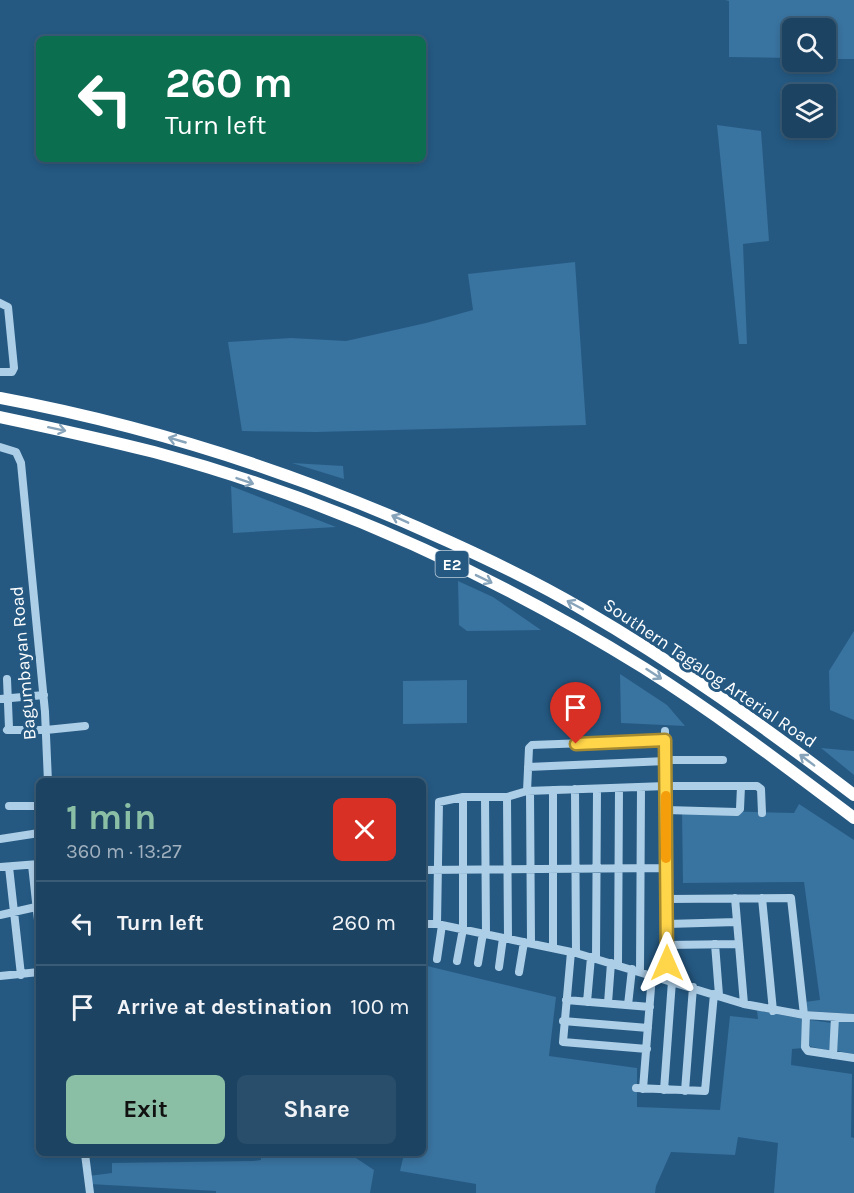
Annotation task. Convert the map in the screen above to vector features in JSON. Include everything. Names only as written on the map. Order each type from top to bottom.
[{"type":"highway","name":"Southern Tagalog Arterial Road","points":[[0,398],[88,417],[226,454],[316,485],[394,516],[579,607],[653,651],[719,696],[854,795]]},
{"type":"highway","name":"Southern Tagalog Arterial Road","points":[[0,417],[155,453],[223,473],[383,532],[483,578],[572,626],[712,712],[854,818]]},
{"type":"street","points":[[0,303],[8,307],[14,368],[12,372],[0,372]]},
{"type":"street","name":"Bagumbayan Road","points":[[0,447],[16,452],[21,464],[44,695],[48,778]]},
{"type":"street","points":[[7,679],[5,699],[9,728],[7,730],[46,730],[85,726]]},
{"type":"street","points":[[5,699],[44,695]]},
{"type":"street","points":[[519,972],[527,943],[530,869],[529,748],[532,745],[665,735],[669,980],[664,1090]]},
{"type":"street","points":[[528,767],[723,760]]},
{"type":"street","points":[[437,959],[440,925],[439,802],[463,797],[507,797],[529,791],[666,786],[757,786],[761,789],[762,813]]},
{"type":"street","points":[[666,810],[737,812],[740,809],[741,786]]},
{"type":"street","points":[[628,1005],[636,970],[641,869],[641,787]]},
{"type":"street","points":[[608,1004],[615,964],[619,869],[619,788]]},
{"type":"street","points":[[575,789],[573,952],[562,1040],[565,1043],[647,1049]]},
{"type":"street","points":[[587,1002],[594,958],[597,789]]},
{"type":"street","points":[[552,790],[553,948]]},
{"type":"street","points":[[458,961],[463,929],[463,797]]},
{"type":"street","points":[[478,963],[484,934],[485,797]]},
{"type":"street","points":[[499,967],[506,938],[507,797]]},
{"type":"street","points":[[9,806],[36,806]]},
{"type":"street","points":[[0,839],[36,833]]},
{"type":"street","points":[[0,915],[14,912],[36,907],[35,865],[4,867],[14,912],[21,975]]},
{"type":"street","points":[[426,870],[666,868]]},
{"type":"street","points":[[667,899],[788,897],[792,900],[805,1016],[806,1048],[809,1051],[854,1058]]},
{"type":"street","points":[[735,898],[744,1004]]},
{"type":"street","points":[[762,898],[773,1011]]},
{"type":"street","points":[[667,924],[737,922]]},
{"type":"street","points":[[426,924],[463,929],[573,952],[773,1011],[805,1016],[854,1018]]},
{"type":"street","points":[[652,975],[647,1049],[640,1088],[703,1092],[706,1090],[717,994],[715,944]]},
{"type":"street","points":[[667,945],[739,944]]},
{"type":"street","points":[[0,976],[36,972]]},
{"type":"street","points":[[685,1091],[693,987]]},
{"type":"street","points":[[566,1000],[650,1007]]},
{"type":"street","points":[[833,1055],[835,1017]]},
{"type":"street","points":[[563,1021],[648,1028]]},
{"type":"street","points":[[85,1156],[90,1193]]},
{"type":"shaded area","points":[[725,0],[854,0],[854,59],[836,59],[836,18],[782,18],[782,58],[729,57],[729,1]]},
{"type":"shaded area","points":[[717,125],[761,131],[769,241],[743,244],[747,344],[739,344]]},
{"type":"shaded area","points":[[575,262],[586,425],[316,432],[242,431],[228,342],[291,338],[346,341],[426,323],[473,310],[468,274]]},
{"type":"shaded area","points":[[292,463],[343,466],[344,479]]},
{"type":"shaded area","points":[[231,486],[336,527],[233,533]]},
{"type":"shaded area","points":[[458,581],[493,597],[541,630],[467,631],[459,625]]},
{"type":"shaded area","points":[[854,631],[854,720],[830,710],[829,671]]},
{"type":"shaded area","points":[[620,674],[667,705],[685,726],[621,723]]},
{"type":"shaded area","points":[[467,680],[467,723],[403,724],[403,681]]},
{"type":"shaded area","points":[[821,748],[854,751],[854,775]]},
{"type":"shaded area","points":[[799,804],[854,840],[854,1014],[807,1011],[805,1002],[820,1000],[804,882],[683,883],[682,810],[794,813]]},
{"type":"shaded area","points":[[426,966],[556,997],[549,1056],[637,1068],[637,1107],[720,1110],[730,1016],[758,1019],[757,1010],[802,1019],[803,1048],[792,1049],[791,1065],[852,1074],[851,1137],[854,1138],[854,1193],[774,1193],[778,1143],[738,1137],[735,1155],[671,1152],[655,1193],[476,1193],[476,1184],[400,1171],[404,1156],[426,1156],[426,1050],[428,1041],[426,1040]]},
{"type":"shaded area","points":[[811,1020],[832,1023],[829,1051],[809,1046]]},
{"type":"shaded area","points":[[854,1021],[854,1054],[837,1051],[838,1022]]},
{"type":"shaded area","points":[[261,1156],[353,1156],[374,1170],[370,1193],[216,1193],[216,1191],[89,1184],[88,1176],[112,1173],[112,1163],[261,1160]]},
{"type":"slow traffic","points":[[666,796],[666,858]]},
{"type":"route","points":[[576,744],[665,740],[667,963]]}]
